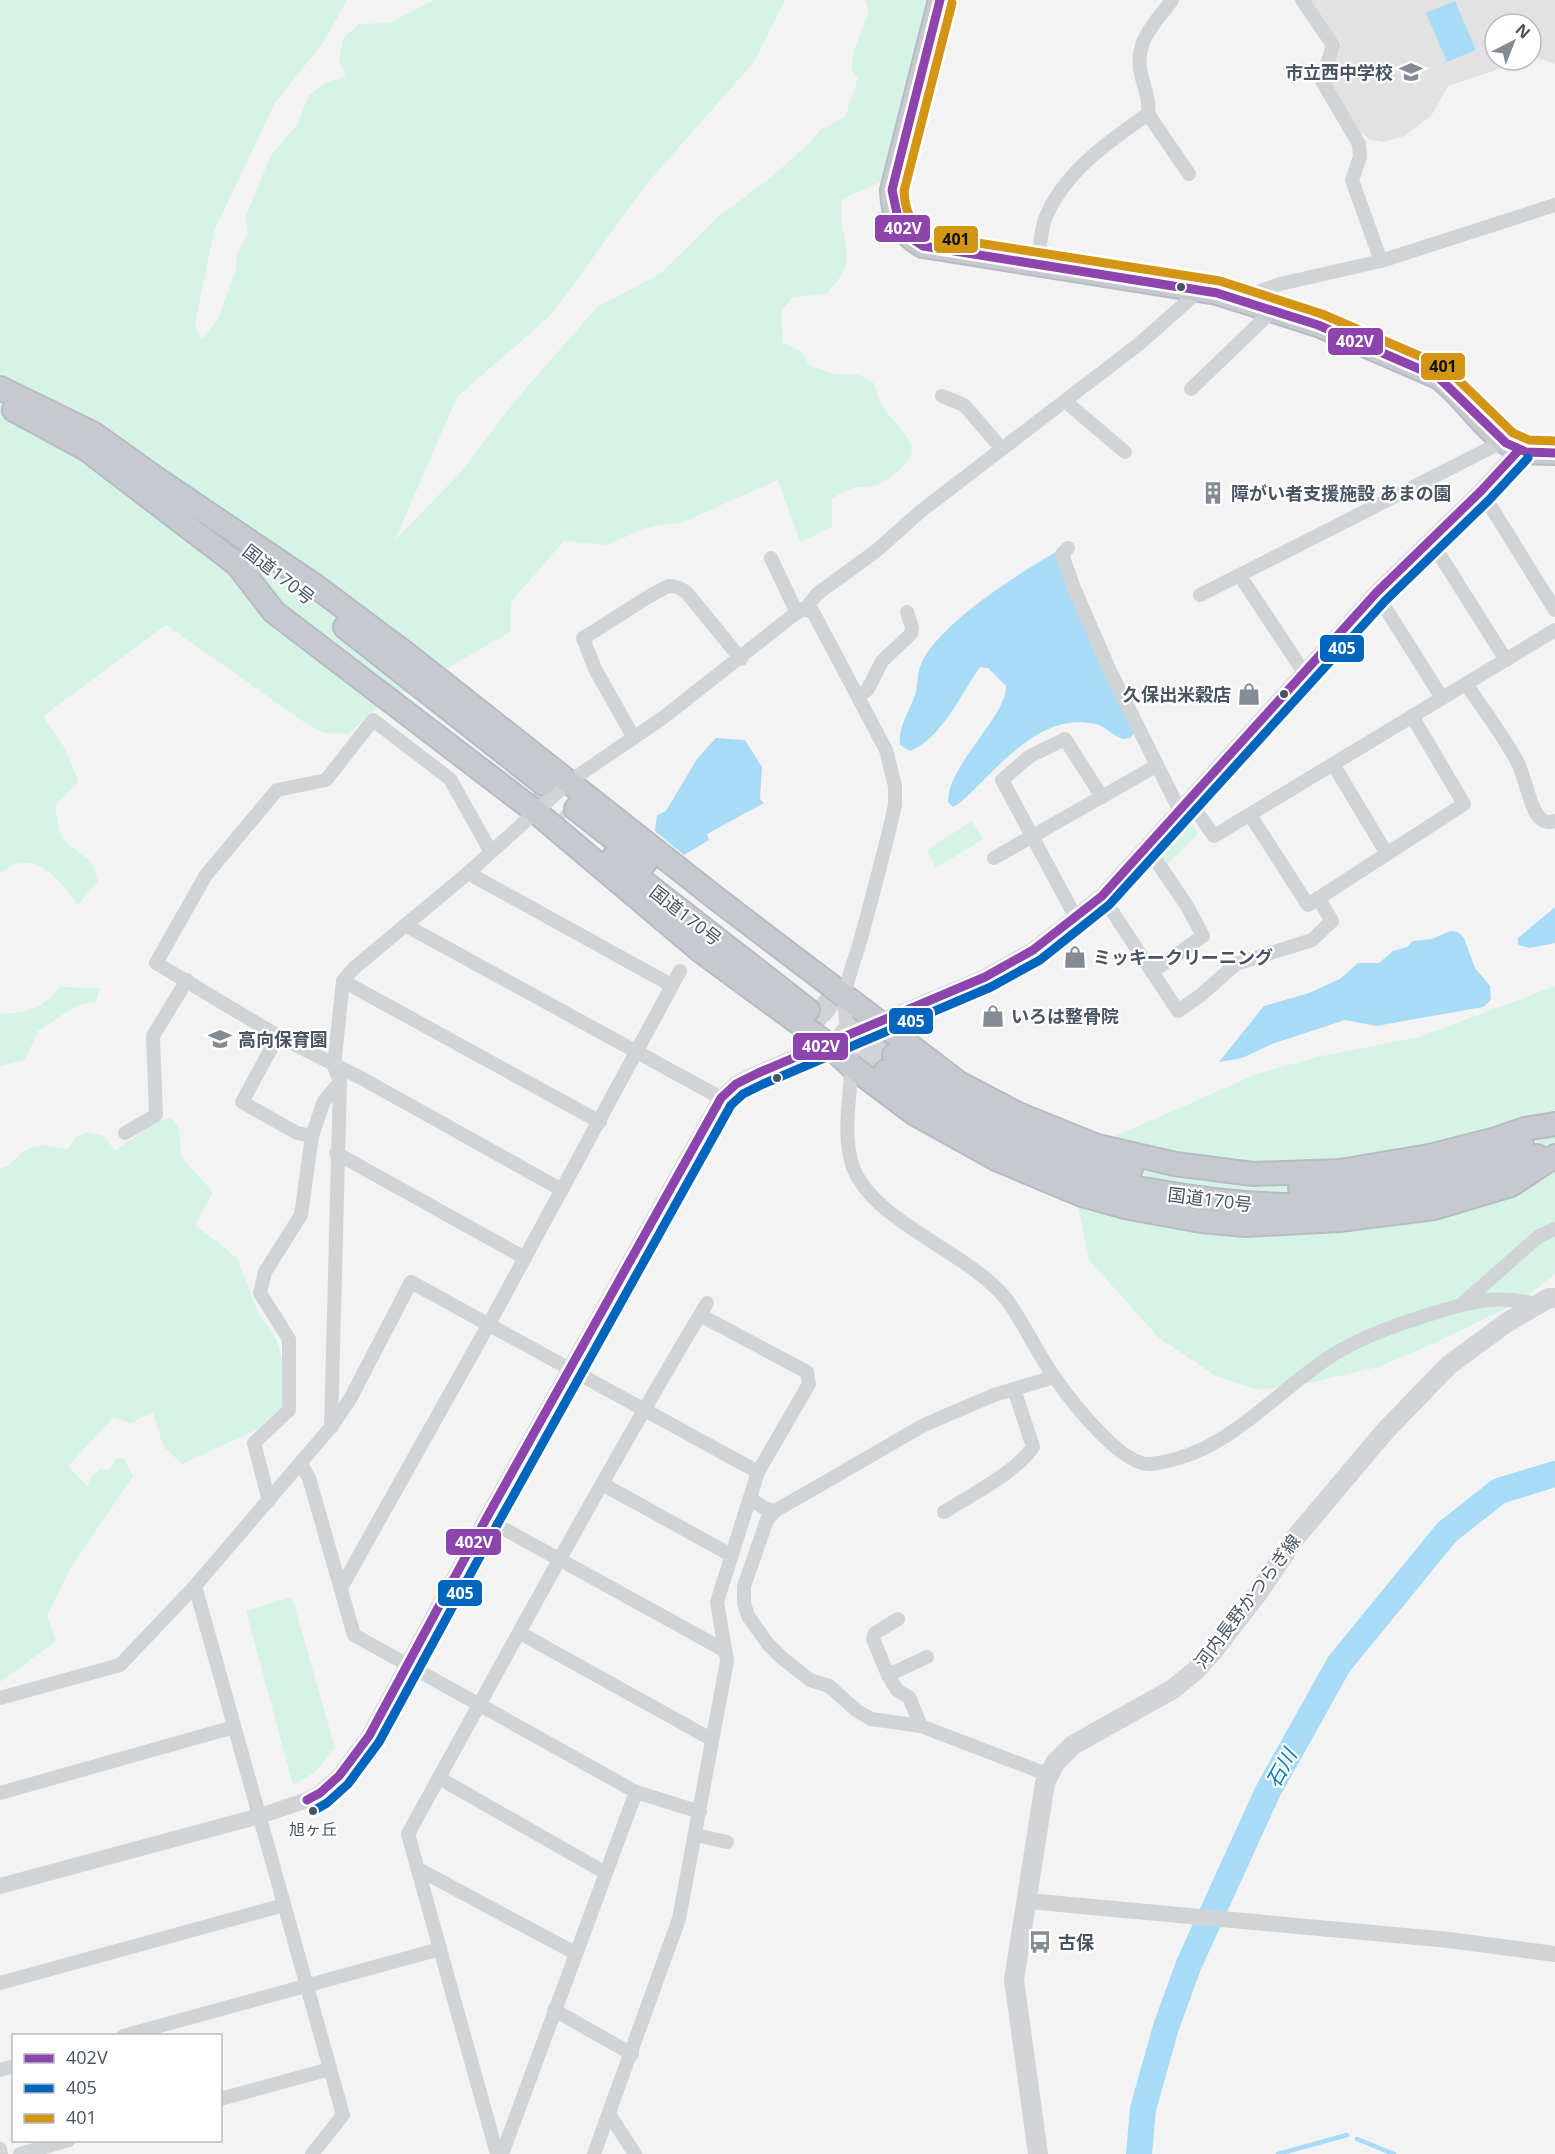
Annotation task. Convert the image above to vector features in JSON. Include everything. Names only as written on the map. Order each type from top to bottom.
[{"type":"highway","points":[[940,0],[892,190],[897,224],[907,238],[922,246],[1200,290],[1238,299],[1318,325],[1438,377],[1512,446],[1555,453]]},
{"type":"highway","name":"国道170号","points":[[0,388],[94,434],[163,483],[537,797]]},
{"type":"highway","name":"国道170号","points":[[0,405],[86,449],[236,563],[274,612],[537,797]]},
{"type":"highway","points":[[163,483],[314,585],[959,1083],[1018,1114],[1097,1146],[1175,1164],[1253,1174],[1340,1171],[1429,1156],[1525,1129],[1555,1124]]},
{"type":"highway","points":[[537,797],[702,952],[796,1024],[826,1043],[852,1066],[923,1118],[996,1159],[1039,1179],[1114,1204],[1201,1221],[1246,1225],[1339,1220],[1434,1208],[1511,1185],[1555,1156]]},
{"type":"highway","name":"国道170号","points":[[570,814],[813,1004]]},
{"type":"highway","name":"国道170号","points":[[1555,1131],[1501,1154],[1426,1176],[1339,1187],[1251,1189],[1172,1178],[1090,1161],[1011,1130],[890,1063],[945,1112],[1049,1165],[1090,1180],[1250,1205],[1340,1206],[1432,1191],[1506,1169],[1555,1148]]},
{"type":"main road","name":"河内長野かつらぎ線","points":[[1038,2154],[1014,1980],[1045,1783],[1055,1762],[1073,1745],[1173,1689],[1195,1671],[1258,1593],[1295,1538],[1386,1430],[1449,1365],[1506,1323],[1546,1301]]},
{"type":"street","points":[[1172,0],[1139,48],[1137,63],[1149,106],[1148,114],[1189,174]]},
{"type":"street","points":[[1302,0],[1333,45],[1322,81],[1359,144],[1360,157],[1352,180],[1381,261]]},
{"type":"street","points":[[1038,265],[1044,222],[1053,201],[1079,168],[1148,114]]},
{"type":"street","points":[[1238,299],[1272,286],[1381,261],[1555,205]]},
{"type":"street","points":[[331,1426],[336,1153],[340,1082],[334,1066],[343,981],[354,968],[491,852],[537,797],[570,781],[634,738],[741,659],[817,594],[876,551],[921,511],[1139,344],[1200,290]]},
{"type":"street","points":[[1191,389],[1272,311]]},
{"type":"street","points":[[942,396],[964,405],[1002,449]]},
{"type":"street","points":[[1066,402],[1125,452]]},
{"type":"street","points":[[0,1886],[260,1816],[307,1800],[320,1793],[339,1776],[369,1736],[486,1519],[721,1098],[736,1084],[758,1073],[986,977],[1032,950],[1076,918],[1102,896],[1376,593],[1481,491],[1512,446]]},
{"type":"street","points":[[1200,595],[1512,446]]},
{"type":"street","points":[[1481,491],[1555,610]]},
{"type":"street","points":[[1431,541],[1506,660]]},
{"type":"street","points":[[1068,548],[1062,554],[1081,605],[1156,766],[1184,806],[1214,836],[1555,630]]},
{"type":"street","points":[[771,558],[801,610]]},
{"type":"street","points":[[1239,576],[1305,674]]},
{"type":"street","points":[[634,738],[596,669],[583,638],[638,606],[657,590],[675,587],[687,593],[741,659]]},
{"type":"street","points":[[1376,593],[1442,698]]},
{"type":"street","points":[[801,610],[813,612],[892,768],[895,805],[845,997],[852,1066],[846,1131],[852,1166],[864,1188],[1005,1297],[1054,1377],[1117,1450],[1134,1461],[1147,1465],[1212,1447],[1230,1436],[1309,1372],[1374,1333],[1461,1305],[1502,1297],[1546,1301]]},
{"type":"street","points":[[858,698],[868,688],[882,661],[910,634],[912,627],[907,612]]},
{"type":"street","points":[[1466,684],[1516,761],[1529,788],[1535,812],[1541,820],[1549,823],[1555,821]]},
{"type":"street","points":[[1250,815],[1308,905],[1464,804],[1412,716]]},
{"type":"street","points":[[491,852],[450,779],[373,720],[326,780],[277,790],[206,875],[156,963],[278,1036],[334,1066],[363,1078],[562,1190]]},
{"type":"street","points":[[1076,918],[1031,838],[1002,780],[1030,756],[1065,739],[1102,797]]},
{"type":"street","points":[[1333,764],[1387,854]]},
{"type":"street","points":[[994,858],[1156,766]]},
{"type":"street","points":[[1147,847],[1187,906],[1203,936],[1152,972]]},
{"type":"street","points":[[468,873],[671,985]]},
{"type":"street","points":[[1102,896],[1178,1011],[1201,995],[1236,964],[1318,936],[1332,921],[1318,898]]},
{"type":"street","points":[[405,925],[636,1054],[721,1098]]},
{"type":"street","points":[[342,1586],[600,1122],[680,970]]},
{"type":"street","points":[[125,1133],[156,1115],[153,1036],[187,980]]},
{"type":"street","points":[[343,981],[600,1122]]},
{"type":"street","points":[[278,1036],[242,1102],[297,1133],[312,1136]]},
{"type":"street","points":[[269,1501],[254,1443],[289,1410],[289,1339],[260,1293],[265,1272],[301,1215],[312,1136],[324,1101],[340,1082]]},
{"type":"street","points":[[336,1153],[525,1258]]},
{"type":"street","points":[[1461,1305],[1539,1236],[1555,1229]]},
{"type":"street","points":[[0,1698],[120,1665],[195,1586],[331,1426],[350,1399],[411,1282],[570,1368],[642,1411],[758,1472]]},
{"type":"street","points":[[497,2154],[408,1834],[642,1411],[704,1309],[807,1372],[809,1384],[758,1472],[717,1602],[727,1661],[679,1919],[594,2154]]},
{"type":"street","points":[[1049,1775],[921,1726],[871,1719],[856,1710],[829,1686],[810,1680],[768,1644],[748,1616],[744,1603],[744,1586],[767,1520],[775,1511],[924,1425],[964,1407],[1054,1377]]},
{"type":"street","points":[[944,1512],[989,1484],[1028,1454],[1033,1447],[1014,1389]]},
{"type":"street","points":[[301,1464],[309,1478],[342,1586],[354,1635],[636,1792],[700,1812]]},
{"type":"street","points":[[603,1485],[731,1555]]},
{"type":"street","points":[[751,1499],[764,1508],[775,1511]]},
{"type":"street","points":[[486,1519],[724,1650]]},
{"type":"street","points":[[195,1586],[343,2115],[312,2154]]},
{"type":"street","points":[[898,1619],[875,1633],[873,1639],[888,1675],[897,1690],[909,1697],[921,1726]]},
{"type":"street","points":[[520,1633],[711,1739]]},
{"type":"street","points":[[888,1675],[927,1657]]},
{"type":"street","points":[[0,1793],[234,1727]]},
{"type":"street","points":[[439,1778],[604,1872]]},
{"type":"street","points":[[502,2154],[604,1872],[636,1792]]},
{"type":"street","points":[[696,1836],[727,1842]]},
{"type":"street","points":[[418,1869],[575,1953]]},
{"type":"street","points":[[1028,1901],[1449,1940],[1555,1954]]},
{"type":"street","points":[[0,1983],[284,1905]]},
{"type":"street","points":[[130,2034],[440,1949]]},
{"type":"street","points":[[554,2010],[632,2054]]},
{"type":"street","points":[[222,2098],[330,2069]]},
{"type":"street","points":[[609,2114],[635,2154]]},
{"type":"street","points":[[20,2154],[62,2142]]},
{"type":"street","points":[[0,2149],[1,2154]]},
{"type":"shaded area","name":"市立西中学校","points":[[1306,0],[1555,0],[1555,64],[1543,60],[1543,12],[1483,12],[1483,72],[1491,72],[1448,86],[1431,116],[1404,136],[1383,142],[1371,140],[1353,127],[1329,80],[1341,43]]},
{"type":"green space","points":[[0,0],[347,0],[323,43],[275,103],[214,231],[195,324],[201,340],[218,319],[236,269],[237,253],[248,234],[245,218],[271,155],[297,125],[309,95],[327,82],[346,76],[339,61],[343,38],[359,24],[389,23],[434,0],[785,0],[754,62],[644,187],[553,313],[457,397],[395,540],[462,471],[515,401],[597,307],[660,274],[718,217],[770,178],[811,142],[820,130],[845,117],[858,78],[851,69],[854,50],[869,12],[865,0],[933,0],[883,181],[842,199],[842,226],[847,258],[845,268],[827,293],[793,297],[781,311],[783,343],[801,351],[809,365],[834,374],[859,375],[874,383],[880,401],[910,443],[912,451],[908,460],[898,471],[880,484],[853,488],[832,499],[832,527],[800,542],[778,480],[681,523],[652,526],[606,545],[564,541],[511,602],[510,632],[371,712],[349,734],[324,733],[304,722],[166,625],[43,716],[64,747],[79,782],[55,805],[61,838],[91,862],[98,881],[78,905],[53,876],[35,864],[24,863],[0,873]]},
{"type":"green space","points":[[1188,817],[1198,834],[1164,867],[1154,853]]},
{"type":"green space","points":[[972,821],[983,839],[936,868],[927,850]]},
{"type":"green space","points":[[1555,986],[1555,1274],[1519,1302],[1439,1341],[1378,1367],[1300,1385],[1258,1390],[1216,1376],[1159,1338],[1089,1260],[1073,1182],[1081,1151],[1257,1074],[1317,1057],[1419,1037]]},
{"type":"green space","points":[[60,987],[100,988],[96,1002],[76,1006],[38,1031],[25,1060],[0,1066],[0,1014],[34,1008],[47,1001]]},
{"type":"green space","points":[[171,1118],[179,1128],[181,1157],[213,1192],[195,1225],[237,1258],[258,1312],[277,1341],[285,1369],[284,1405],[258,1429],[182,1464],[163,1446],[153,1412],[131,1423],[113,1418],[68,1466],[87,1486],[91,1477],[100,1469],[110,1470],[115,1459],[124,1458],[133,1476],[70,1569],[47,1616],[56,1641],[0,1682],[0,1168],[33,1147],[48,1146],[68,1149],[76,1137],[87,1132],[104,1136],[115,1151],[155,1122]]},
{"type":"green space","points":[[292,1597],[335,1748],[315,1772],[293,1785],[246,1611]]},
{"type":"water","points":[[1455,1],[1476,50],[1447,62],[1426,13]]},
{"type":"water","points":[[1056,552],[1135,733],[1130,738],[1123,739],[1095,724],[1075,722],[1056,726],[1038,734],[1021,746],[953,807],[948,802],[950,787],[966,757],[997,712],[1004,699],[1006,686],[988,668],[980,667],[941,726],[931,737],[910,751],[900,745],[900,732],[916,693],[920,666],[931,647],[945,631],[982,600]]},
{"type":"water","points":[[716,738],[745,740],[762,767],[760,799],[764,803],[707,834],[709,840],[684,855],[655,831],[657,815],[666,811],[697,759]]},
{"type":"water","points":[[1555,907],[1555,943],[1530,948],[1518,945],[1518,938]]},
{"type":"water","points":[[1450,931],[1458,932],[1464,938],[1475,968],[1490,986],[1491,1000],[1483,1007],[1376,1026],[1345,1020],[1272,1044],[1242,1058],[1219,1062],[1264,1006],[1309,993],[1340,979],[1358,963],[1379,963],[1393,951],[1407,947],[1413,941],[1432,939]]},
{"type":"waterway","name":"石川","points":[[1139,2154],[1143,2109],[1166,2027],[1189,1964],[1268,1791],[1339,1664],[1447,1532],[1499,1491],[1555,1474]]},
{"type":"waterway","points":[[1278,2154],[1347,2135]]},
{"type":"waterway","points":[[1357,2139],[1394,2154]]},
{"type":"tunnel","points":[[532,795],[564,820]]},
{"type":"tunnel","points":[[818,999],[894,1055]]},
{"type":"tunnel","points":[[808,1010],[886,1071]]},
{"type":"transit line","name":"402V","points":[[940,0],[892,190],[899,223],[908,236],[923,246],[1217,293],[1318,325],[1438,377],[1506,443],[1526,452],[1555,453]]},
{"type":"transit line","name":"401","points":[[952,3],[904,191],[909,216],[927,235],[1220,281],[1322,314],[1445,367],[1513,433],[1529,440],[1555,441]]},
{"type":"transit line","name":"402V","points":[[307,1800],[320,1793],[339,1776],[369,1736],[486,1519],[721,1098],[736,1084],[758,1073],[985,977],[1033,950],[1102,896],[1376,593],[1481,491],[1519,450]]},
{"type":"transit line","name":"405","points":[[313,1811],[327,1803],[348,1784],[379,1742],[731,1105],[743,1094],[763,1084],[991,987],[1040,960],[1109,905],[1385,601],[1489,500],[1528,458]]},
{"type":"place","name":"市立西中学校","points":[[1411,72]]},
{"type":"place","name":"障がい者支援施設 あまの園","points":[[1213,493]]},
{"type":"place","name":"久保出米穀店","points":[[1249,694]]},
{"type":"place","name":"ミッキークリーニング","points":[[1075,957]]},
{"type":"place","name":"いろは整骨院","points":[[993,1016]]},
{"type":"place","name":"高向保育園","points":[[220,1039]]},
{"type":"place","name":"旭ヶ丘","points":[[313,1811]]},
{"type":"place","name":"古保","points":[[1040,1942]]}]
